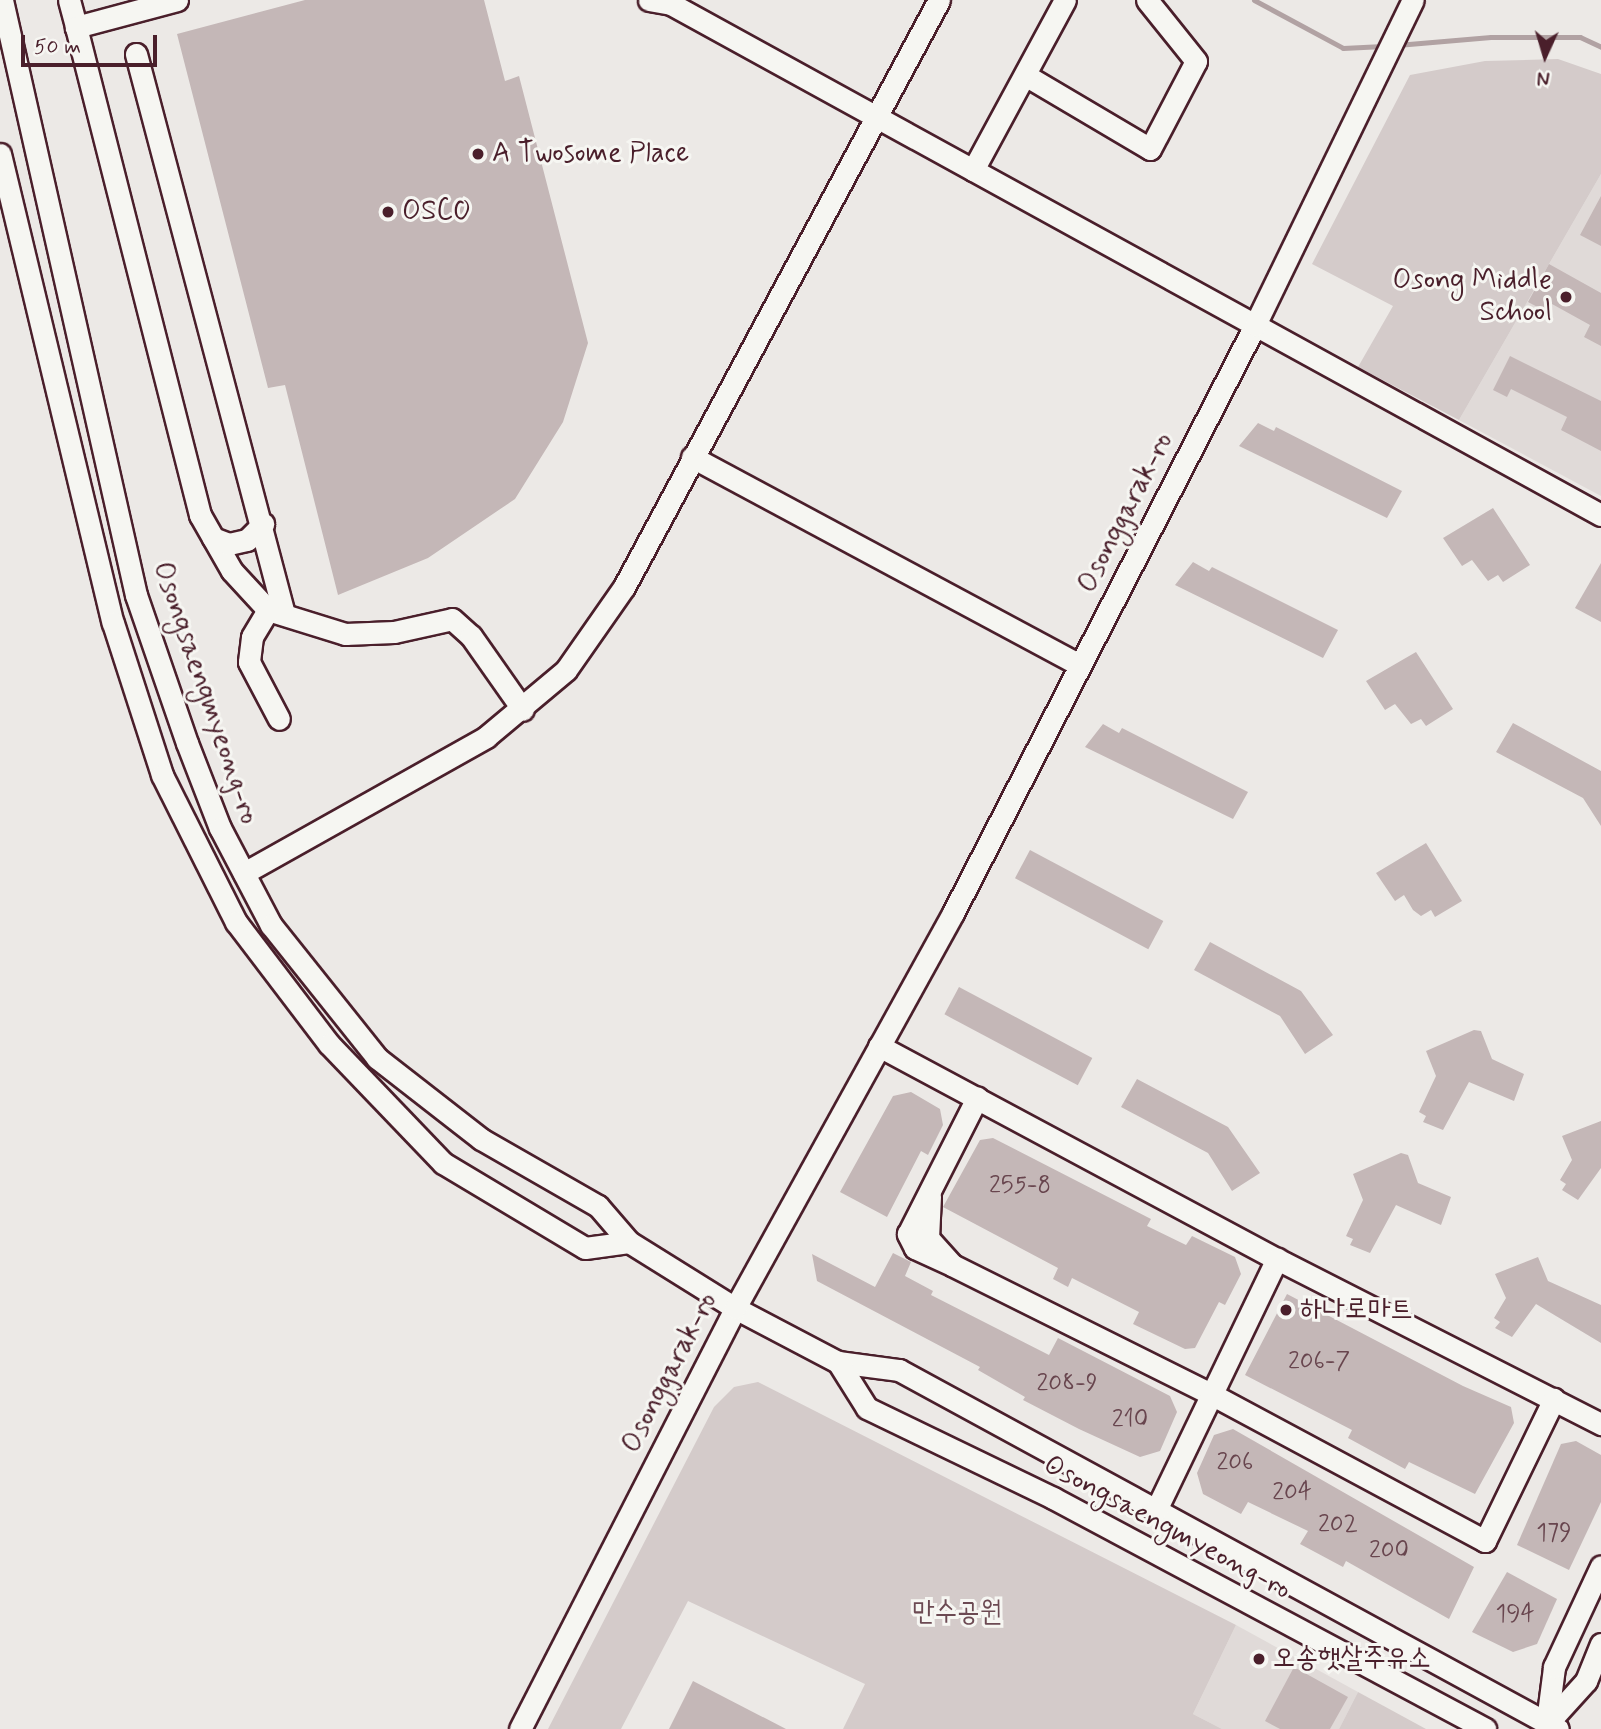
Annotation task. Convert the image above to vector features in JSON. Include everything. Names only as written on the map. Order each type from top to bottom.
[{"type":"street","name":"Osongsaengmyeong-ro","points":[[2,0],[136,595],[192,755],[220,828],[271,925],[377,1058],[481,1139],[598,1206],[629,1242],[735,1307],[838,1363],[899,1370],[1550,1727]]},
{"type":"street","points":[[69,0],[200,515],[232,571],[276,612],[345,634],[394,632],[452,619],[471,636],[523,710]]},
{"type":"street","points":[[76,27],[177,0]]},
{"type":"street","points":[[649,0],[669,2],[876,120],[973,170],[1601,515]]},
{"type":"street","points":[[244,873],[486,737],[523,710],[566,670],[624,587],[939,0]]},
{"type":"street","points":[[973,170],[1065,0]]},
{"type":"street","points":[[1025,75],[1150,149],[1196,61],[1147,0]]},
{"type":"street","name":"Osonggarak-ro","points":[[520,1729],[735,1307],[953,913],[1255,325],[1413,0]]},
{"type":"street","points":[[136,54],[263,524],[276,612]]},
{"type":"street","name":"Osongsaengmyeong-ro","points":[[0,154],[113,623],[162,775],[236,922],[329,1044],[443,1163],[584,1248],[629,1242]]},
{"type":"street","points":[[692,457],[1080,665]]},
{"type":"street","points":[[213,538],[229,544],[247,540],[263,524]]},
{"type":"street","points":[[276,612],[252,637],[249,662],[279,719]]},
{"type":"street","points":[[879,1046],[1277,1259],[1601,1424]]},
{"type":"street","points":[[977,1098],[908,1239],[915,1248],[1211,1394],[1485,1541],[1554,1399]]},
{"type":"street","name":"Osongsaengmyeong-ro","points":[[1156,1510],[1277,1259]]},
{"type":"street","name":"Osongsaengmyeong-ro","points":[[838,1363],[867,1408],[1053,1498],[1485,1729]]},
{"type":"street","points":[[1550,1727],[1554,1667],[1601,1566]]},
{"type":"street","points":[[1550,1727],[1586,1681],[1601,1644]]},
{"type":"shaded area","name":"Osong Middle School","points":[[1601,174],[1601,496],[1459,420]]},
{"type":"shaded area","name":"오송햇살주유소","points":[[1236,1625],[1358,1692],[1339,1729],[1222,1729],[1193,1714]]},
{"type":"green space","points":[[1558,59],[1601,74],[1601,174],[1459,420],[1358,367],[1393,306],[1312,264],[1410,75],[1485,61]]},
{"type":"green space","name":"만수공원","points":[[758,1382],[1236,1625],[1193,1714],[1222,1729],[843,1729],[865,1684],[688,1601],[621,1729],[548,1729],[714,1407],[734,1387]]},
{"type":"green space","points":[[1358,1692],[1426,1729],[1339,1729]]},
{"type":"building","name":"OSCO","points":[[305,0],[484,0],[505,81],[519,76],[588,343],[563,422],[515,499],[428,558],[338,595],[285,385],[268,388],[177,34]]},
{"type":"building","points":[[1601,196],[1601,246],[1580,235]]},
{"type":"building","points":[[1549,264],[1601,293],[1601,346],[1584,337],[1590,325],[1552,304],[1547,312],[1528,302]]},
{"type":"building","points":[[1510,356],[1601,401],[1601,451],[1561,430],[1567,417],[1511,389],[1507,397],[1493,390]]},
{"type":"building","points":[[1258,423],[1274,431],[1276,427],[1402,491],[1387,518],[1239,446]]},
{"type":"building","points":[[1493,508],[1530,565],[1503,582],[1498,575],[1488,581],[1472,560],[1462,566],[1443,538]]},
{"type":"building","points":[[1193,562],[1209,571],[1212,567],[1338,630],[1323,658],[1175,585]]},
{"type":"building","points":[[1601,563],[1601,622],[1575,608]]},
{"type":"building","points":[[1416,652],[1453,709],[1426,726],[1421,719],[1411,724],[1395,704],[1385,710],[1366,681]]},
{"type":"building","points":[[1513,723],[1601,771],[1601,826],[1583,798],[1496,752]]},
{"type":"building","points":[[1103,724],[1119,733],[1122,728],[1248,792],[1233,819],[1085,747]]},
{"type":"building","points":[[1426,843],[1462,901],[1435,917],[1431,910],[1421,916],[1413,910],[1404,895],[1395,901],[1376,873]]},
{"type":"building","points":[[1030,850],[1163,921],[1148,949],[1015,878]]},
{"type":"building","points":[[1210,942],[1301,991],[1333,1035],[1305,1054],[1280,1016],[1194,970]]},
{"type":"building","points":[[959,987],[1092,1058],[1078,1085],[944,1014]]},
{"type":"building","points":[[1474,1030],[1481,1031],[1492,1059],[1524,1074],[1514,1101],[1469,1082],[1443,1130],[1423,1122],[1426,1116],[1419,1112],[1436,1076],[1426,1051]]},
{"type":"building","points":[[1137,1079],[1228,1127],[1260,1173],[1232,1191],[1208,1153],[1121,1107]]},
{"type":"building","points":[[911,1092],[940,1109],[943,1125],[928,1155],[921,1151],[887,1217],[840,1192],[893,1096]]},
{"type":"building","points":[[1601,1121],[1601,1168],[1578,1200],[1562,1190],[1566,1184],[1560,1180],[1572,1160],[1562,1136]]},
{"type":"building","points":[[993,1138],[1151,1219],[1147,1226],[1186,1245],[1192,1236],[1235,1257],[1241,1274],[1225,1305],[1219,1302],[1195,1348],[1185,1349],[1133,1324],[1139,1312],[1072,1278],[1068,1287],[1053,1279],[1058,1268],[943,1207],[980,1140]]},
{"type":"building","points":[[1401,1153],[1408,1155],[1418,1183],[1451,1197],[1441,1225],[1396,1205],[1370,1253],[1350,1245],[1353,1239],[1346,1236],[1363,1200],[1353,1174]]},
{"type":"building","points":[[893,1253],[911,1262],[905,1276],[933,1291],[931,1295],[1049,1355],[1058,1338],[1170,1396],[1177,1412],[1160,1451],[1140,1457],[1023,1400],[1025,1397],[978,1370],[980,1367],[817,1281],[812,1254],[875,1287]]},
{"type":"building","points":[[1538,1257],[1548,1281],[1601,1305],[1601,1343],[1536,1304],[1512,1337],[1495,1328],[1500,1322],[1494,1318],[1506,1298],[1495,1274]]},
{"type":"building","points":[[1287,1294],[1463,1386],[1511,1407],[1514,1423],[1475,1494],[1409,1462],[1405,1469],[1348,1438],[1352,1430],[1245,1375]]},
{"type":"building","points":[[1233,1429],[1474,1567],[1449,1619],[1346,1561],[1343,1567],[1300,1544],[1308,1531],[1248,1502],[1241,1514],[1203,1494],[1197,1473],[1214,1435]]},
{"type":"building","points":[[1576,1441],[1601,1455],[1601,1502],[1569,1570],[1517,1545],[1561,1444]]},
{"type":"building","points":[[1507,1572],[1557,1599],[1537,1644],[1513,1652],[1472,1632]]},
{"type":"building","points":[[1294,1667],[1348,1697],[1330,1729],[1280,1729],[1265,1721]]},
{"type":"building","points":[[693,1681],[786,1729],[669,1729]]},
{"type":"waterway","points":[[1254,0],[1343,48],[1383,46]]},
{"type":"waterway","points":[[1397,45],[1491,37],[1580,37],[1601,47]]},
{"type":"place","name":"A Twosome Place","points":[[478,154]]},
{"type":"place","name":"OSCO","points":[[388,212]]},
{"type":"place","name":"Osong Middle School","points":[[1566,297]]},
{"type":"place","name":"하나로마트","points":[[1286,1310]]},
{"type":"place","name":"오송햇살주유소","points":[[1259,1659]]}]
